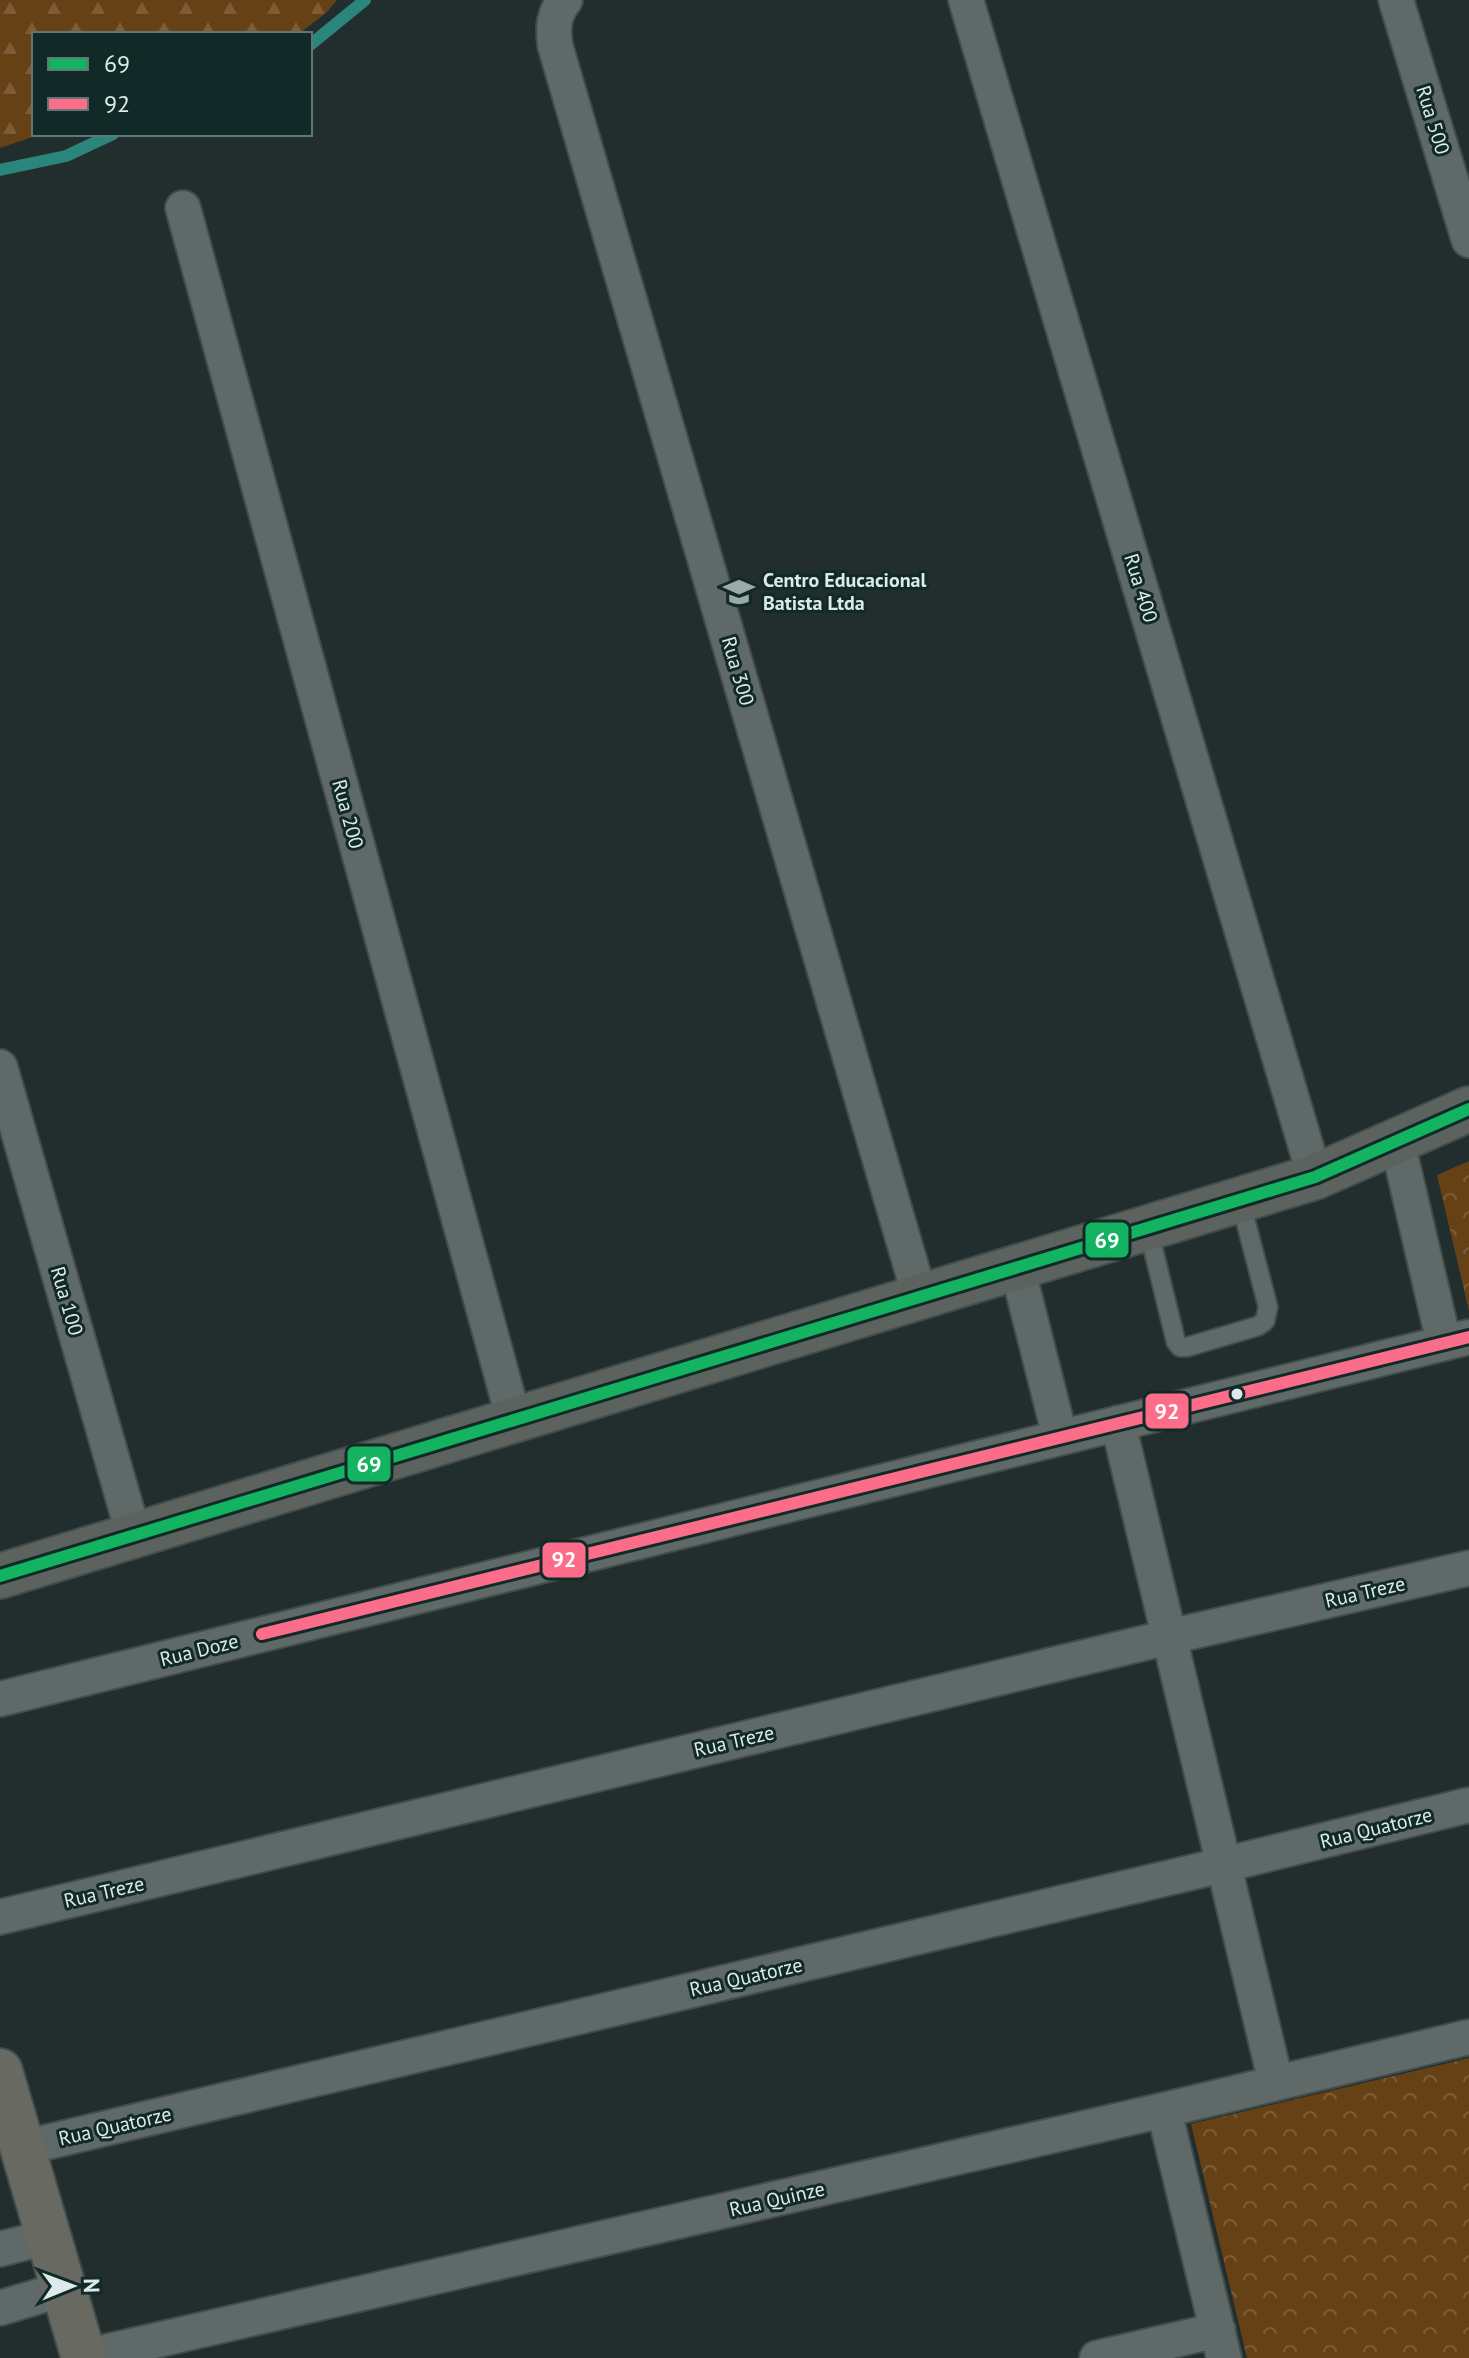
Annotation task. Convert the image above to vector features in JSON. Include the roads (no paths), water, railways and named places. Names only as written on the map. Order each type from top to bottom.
[{"type":"main road","points":[[0,1576],[1315,1177],[1469,1109]]},
{"type":"main road","points":[[0,2071],[84,2358]]},
{"type":"street","name":"Rua 300","points":[[565,0],[556,12],[555,45],[920,1297]]},
{"type":"street","name":"Rua 400","points":[[966,0],[1315,1177]]},
{"type":"street","name":"Rua 500","points":[[1396,0],[1469,240]]},
{"type":"street","name":"Rua 200","points":[[183,208],[514,1420]]},
{"type":"street","name":"Rua 100","points":[[0,1067],[134,1536]]},
{"type":"street","points":[[1397,1141],[1456,1340]]},
{"type":"street","points":[[1017,1267],[1060,1437]]},
{"type":"street","name":"Rua Doze","points":[[0,1699],[1456,1340]]},
{"type":"street","points":[[1118,1423],[1276,2083]]},
{"type":"street","name":"Rua Treze","points":[[0,1917],[1469,1568]]},
{"type":"street","name":"Rua Quatorze","points":[[22,2148],[1469,1805]]},
{"type":"street","name":"Rua Quinze","points":[[84,2358],[1469,2037]]},
{"type":"street","points":[[1097,2358],[1221,2344],[1164,2110]]},
{"type":"street","points":[[0,2249],[48,2237]]},
{"type":"street","points":[[3,2307],[63,2289]]},
{"type":"lane","points":[[1148,1228],[1176,1342],[1180,1347],[1258,1326],[1265,1321],[1268,1307],[1240,1200]]},
{"type":"waterway","points":[[312,43],[365,0]]},
{"type":"waterway","points":[[0,170],[66,156],[109,136]]},
{"type":"place","name":"Centro Educacional Batista Ltda","points":[[739,592]]}]
